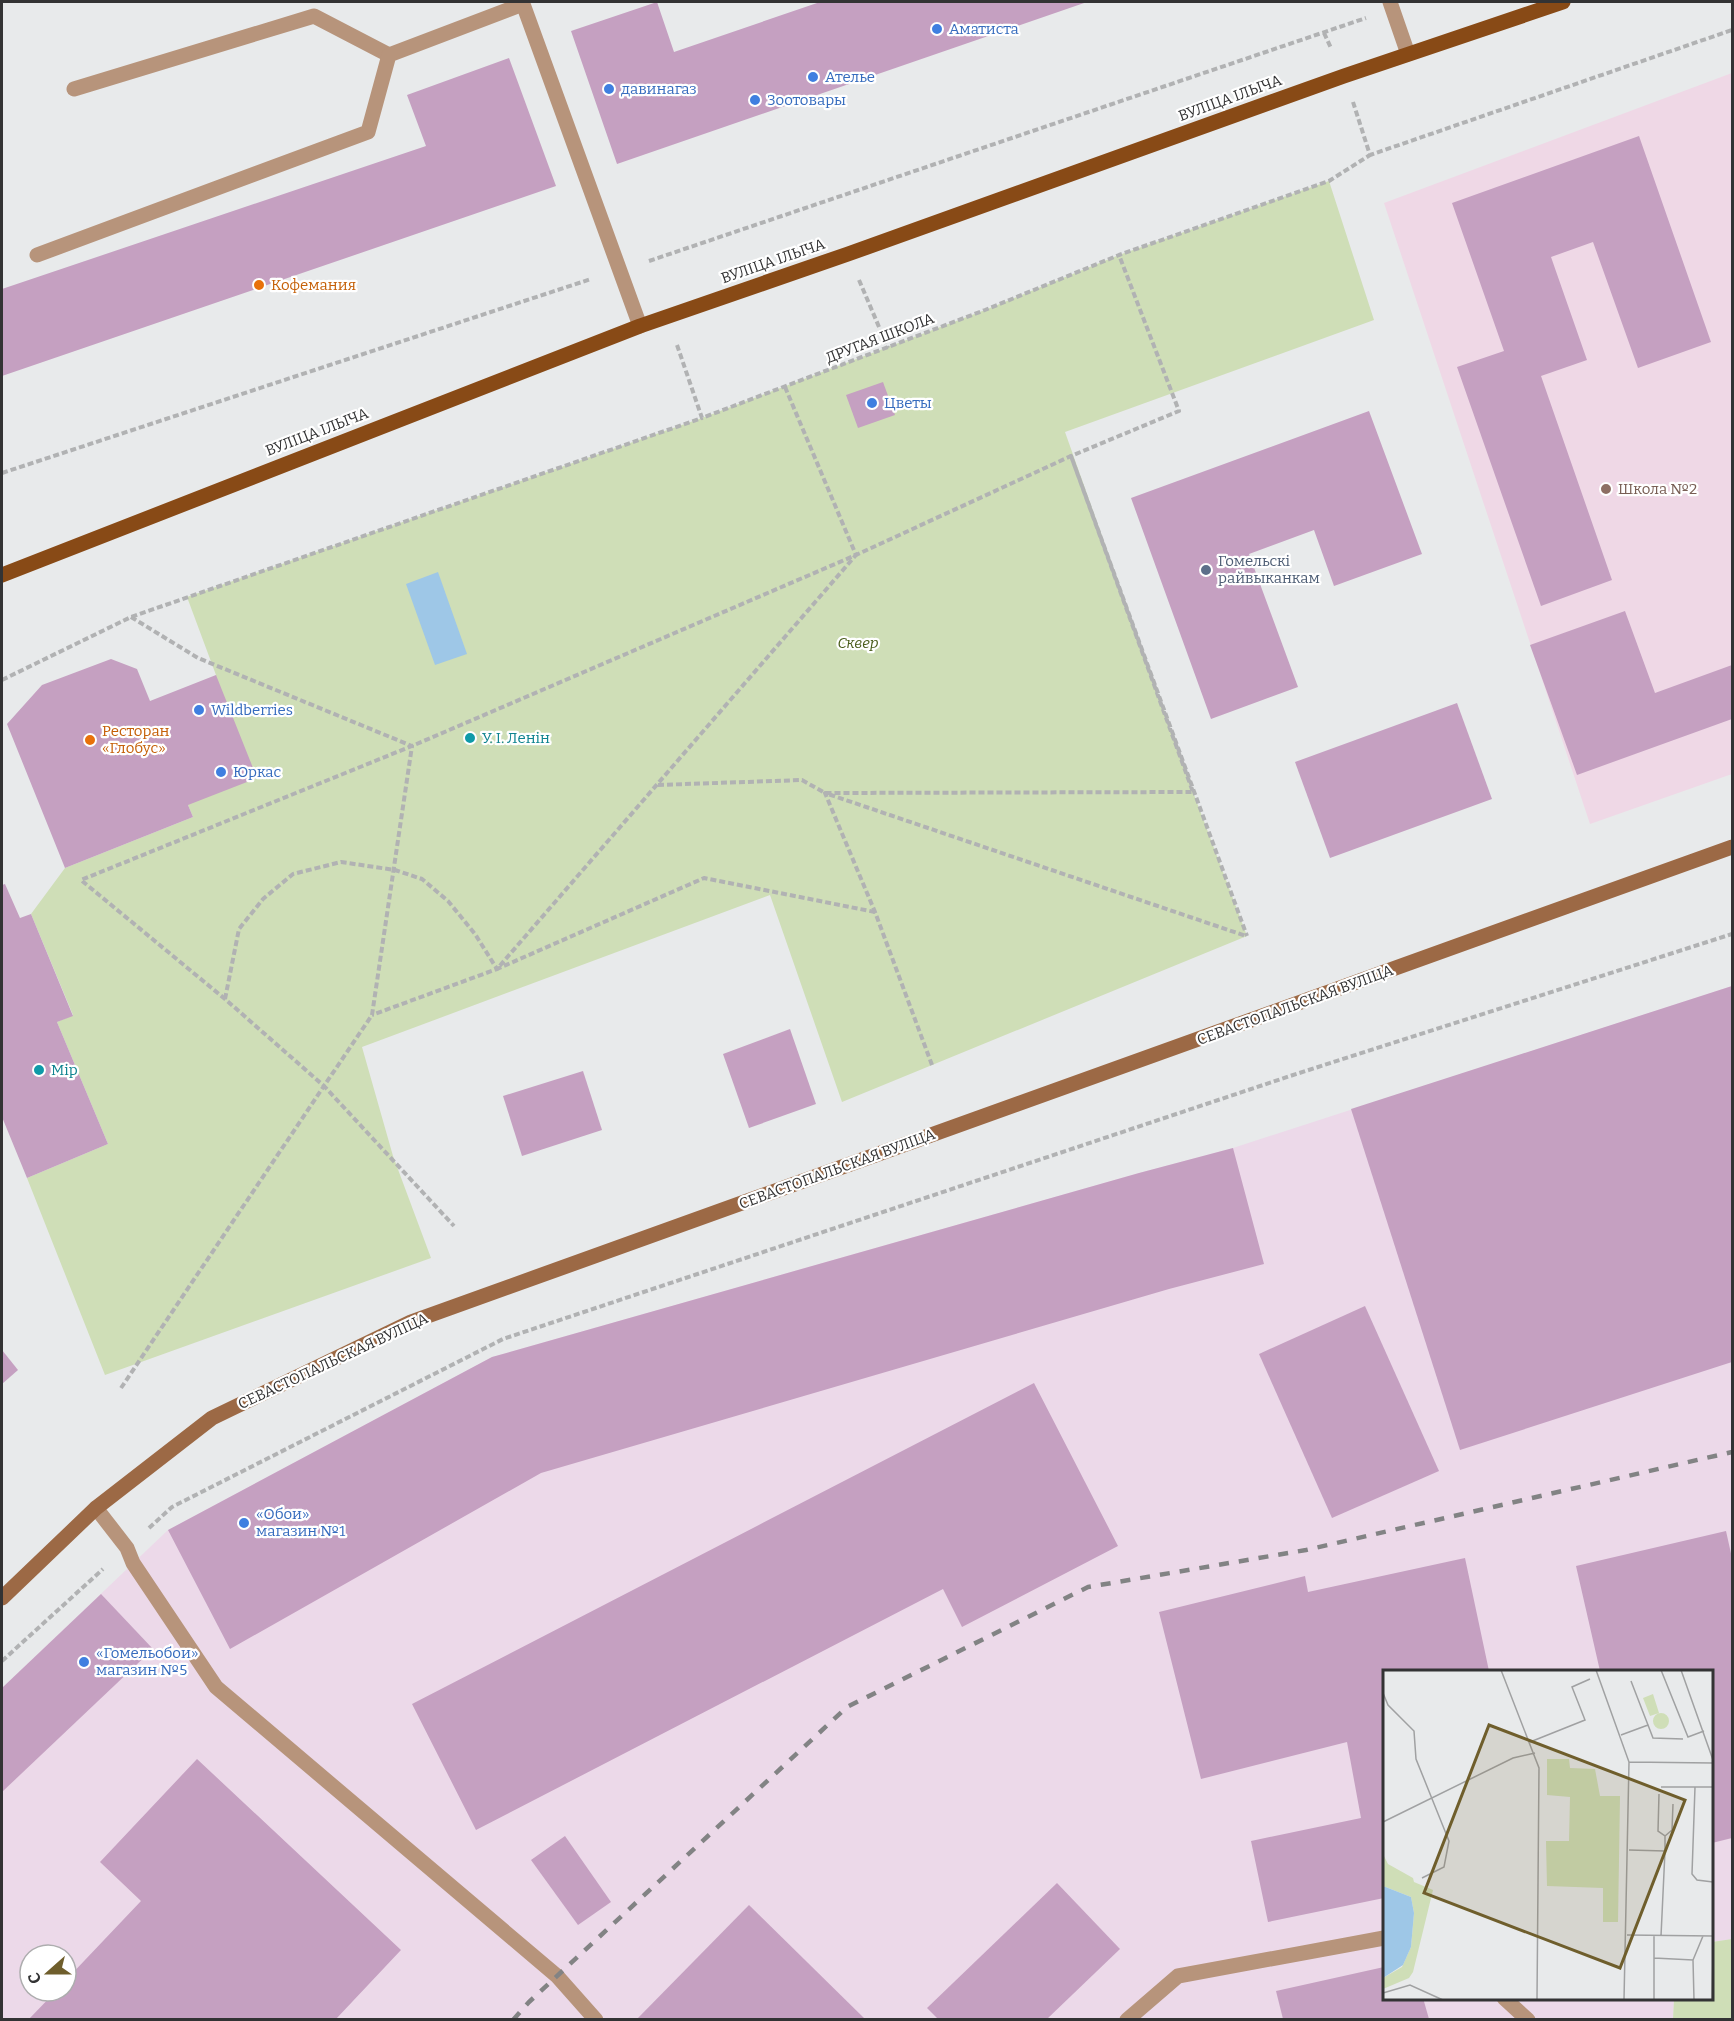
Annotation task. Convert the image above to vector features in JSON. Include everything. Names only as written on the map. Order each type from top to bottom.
[{"type":"main road","name":"ВУЛІЦА ІЛЬІЧА","points":[[2,574],[640,326],[1408,54],[1563,2]]},
{"type":"street","points":[[1390,2],[1408,54]]},
{"type":"street","points":[[74,89],[314,16],[389,55],[526,3],[640,326]]},
{"type":"street","points":[[36,255],[368,132],[389,55]]},
{"type":"street","name":"СЕВАСТОПАЛЬСКАЯ ВУЛІЦА","points":[[4,1592],[96,1508],[212,1418],[411,1322],[1732,847]]},
{"type":"street","points":[[96,1508],[127,1548],[133,1563],[216,1687],[557,1976],[596,2019]]},
{"type":"street","points":[[1127,2019],[1178,1976],[1383,1938]]},
{"type":"street","points":[[1506,2000],[1528,2019]]},
{"type":"path","name":"ДРУГАЯ ШКОЛА","points":[[856,555],[785,387],[985,310],[1119,255],[1329,181],[1370,155],[1732,30]]},
{"type":"path","points":[[1356,109],[1370,155]]},
{"type":"path","points":[[848,254],[888,348]]},
{"type":"path","points":[[454,1226],[324,1086],[225,999],[81,880],[412,746],[856,555],[1071,456],[1179,411],[1119,255]]},
{"type":"path","points":[[2,473],[619,270]]},
{"type":"path","points":[[2,680],[131,616],[702,418]]},
{"type":"path","points":[[825,793],[1193,792],[1071,456]]},
{"type":"path","points":[[658,785],[802,780],[825,793],[1247,936],[1071,456]]},
{"type":"path","points":[[497,969],[856,555]]},
{"type":"path","points":[[131,616],[198,658],[412,746]]},
{"type":"path","points":[[121,1388],[372,1015],[412,746]]},
{"type":"path","points":[[825,793],[875,912],[932,1065]]},
{"type":"path","points":[[225,999],[239,929],[263,899],[293,874],[341,862],[395,870],[422,879],[448,901],[475,934],[497,969]]},
{"type":"path","points":[[372,1015],[497,969],[704,878],[875,912]]},
{"type":"path","points":[[2,1661],[172,1507],[503,1339],[1290,1076],[1732,934]]},
{"type":"shaded area","name":"Школа №2","points":[[1732,73],[1732,774],[1590,824],[1384,203]]},
{"type":"shaded area","points":[[1732,986],[1732,1939],[1713,1942],[1713,1670],[1383,1670],[1383,2000],[1674,2000],[1673,2019],[2,2020],[2,1688],[168,1530],[492,1357],[1233,1148]]},
{"type":"green space","name":"Сквер","points":[[1329,181],[1374,320],[1065,432],[1193,792],[1247,936],[842,1102],[770,895],[362,1047],[393,1156],[431,1258],[105,1375],[27,1178],[108,1144],[57,1022],[73,1015],[31,914],[65,868],[193,817],[188,805],[216,675],[187,597],[702,418],[985,310],[1119,255]]},
{"type":"green space","points":[[1732,1939],[1732,2019],[1673,2019],[1674,2000],[1713,2000],[1713,1942]]},
{"type":"water","points":[[438,572],[467,654],[435,665],[406,584]]},
{"type":"building","points":[[657,2],[674,52],[820,2],[1087,2],[617,164],[571,31]]},
{"type":"building","points":[[509,58],[556,186],[2,376],[2,289],[426,146],[407,95]]},
{"type":"building","points":[[1639,136],[1711,342],[1638,368],[1593,242],[1551,257],[1587,360],[1541,376],[1612,580],[1541,606],[1457,367],[1504,351],[1452,203]]},
{"type":"building","points":[[883,382],[895,415],[858,428],[846,395]]},
{"type":"building","name":"Гомельскі райвыканкам","points":[[1369,411],[1422,554],[1334,586],[1314,530],[1249,554],[1298,687],[1211,719],[1131,498]]},
{"type":"building","points":[[1625,611],[1655,693],[1732,665],[1732,719],[1577,775],[1530,645]]},
{"type":"building","points":[[111,659],[137,669],[150,701],[216,675],[257,778],[188,805],[193,817],[65,868],[7,724],[42,685]]},
{"type":"building","points":[[1457,703],[1492,799],[1330,858],[1295,762]]},
{"type":"building","name":"Мір","points":[[5,884],[20,918],[31,914],[73,1016],[57,1022],[108,1144],[27,1178],[2,1117],[2,885]]},
{"type":"building","points":[[1732,986],[1732,1362],[1460,1450],[1351,1109]]},
{"type":"building","points":[[790,1029],[816,1104],[749,1128],[723,1054]]},
{"type":"building","points":[[583,1071],[602,1130],[522,1156],[503,1096]]},
{"type":"building","points":[[1233,1148],[1264,1264],[1169,1289],[541,1473],[230,1649],[168,1530],[492,1357]]},
{"type":"building","points":[[1365,1306],[1439,1471],[1332,1518],[1259,1354]]},
{"type":"building","points":[[2,1350],[18,1370],[2,1384]]},
{"type":"building","points":[[1034,1383],[1118,1546],[962,1627],[943,1589],[476,1830],[412,1704]]},
{"type":"building","points":[[1726,1531],[1732,1558],[1732,1838],[1713,1843],[1713,1670],[1600,1670],[1576,1566]]},
{"type":"building","points":[[1465,1558],[1489,1670],[1383,1670],[1383,1898],[1268,1922],[1251,1841],[1361,1818],[1347,1742],[1201,1779],[1159,1612],[1305,1576],[1308,1592]]},
{"type":"building","name":"«Гомельобои» магазин №5","points":[[101,1594],[153,1649],[2,1792],[2,1688]]},
{"type":"building","points":[[197,1759],[401,1950],[336,2019],[29,2019],[44,2003],[78,2003],[78,1967],[141,1901],[100,1862]]},
{"type":"building","points":[[565,1836],[611,1902],[578,1925],[531,1860]]},
{"type":"building","points":[[1057,1883],[1120,1949],[1047,2019],[938,2019],[927,2008]]},
{"type":"building","points":[[749,1905],[865,2019],[637,2019]]},
{"type":"building","points":[[1383,1967],[1383,2000],[1424,2000],[1429,2019],[1283,2019],[1276,1991]]},
{"type":"railway","points":[[513,2020],[529,2002],[847,1707],[1088,1587],[1306,1550],[1732,1452]]},
{"type":"place","name":"Аматиста","points":[[937,29]]},
{"type":"place","name":"Ателье","points":[[813,77]]},
{"type":"place","name":"давинагаз","points":[[609,89]]},
{"type":"place","name":"Зоотовары","points":[[755,100]]},
{"type":"place","name":"Кофемания","points":[[259,285]]},
{"type":"place","name":"Цветы","points":[[872,403]]},
{"type":"place","name":"Школа №2","points":[[1606,489]]},
{"type":"place","name":"Гомельскі райвыканкам","points":[[1206,570]]},
{"type":"place","name":"Wildberries","points":[[199,710]]},
{"type":"place","name":"У. І. Ленін","points":[[470,738]]},
{"type":"place","name":"Ресторан «Глобус»","points":[[90,740]]},
{"type":"place","name":"Юркас","points":[[221,772]]},
{"type":"place","name":"Мір","points":[[39,1070]]},
{"type":"place","name":"«Обои» магазин №1","points":[[244,1523]]},
{"type":"place","name":"«Гомельобои» магазин №5","points":[[84,1662]]}]
